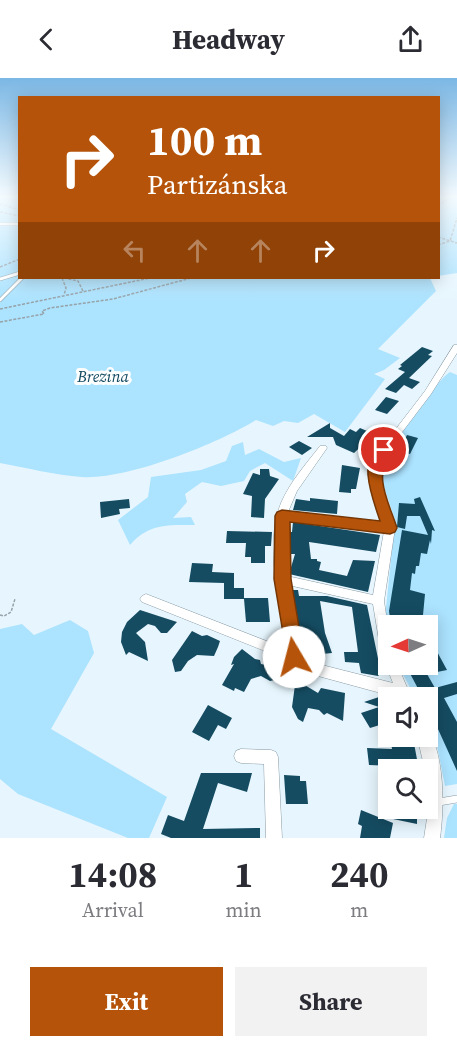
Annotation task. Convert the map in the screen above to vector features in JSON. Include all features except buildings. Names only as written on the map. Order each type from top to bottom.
[{"type":"street","points":[[380,615],[378,601],[390,528],[373,475],[377,460],[428,392],[457,347]]},
{"type":"street","points":[[294,657],[282,579],[282,516],[289,497],[323,448]]},
{"type":"street","points":[[282,516],[390,528]]},
{"type":"street","points":[[282,579],[378,601]]},
{"type":"street","points":[[146,598],[294,657],[307,667],[378,687]]},
{"type":"street","points":[[241,756],[271,757],[274,838]]},
{"type":"street","points":[[432,838],[434,819]]},
{"type":"lane","points":[[0,279],[18,274]]},
{"type":"lane","points":[[0,300],[21,279]]},
{"type":"lane","points":[[438,803],[457,799]]},
{"type":"path","points":[[450,241],[453,231]]},
{"type":"path","points":[[440,238],[457,243]]},
{"type":"path","points":[[440,244],[450,241]]},
{"type":"path","points":[[0,267],[18,260]]},
{"type":"path","points":[[63,279],[66,288],[64,296]]},
{"type":"path","points":[[68,279],[78,281],[83,292]]},
{"type":"path","points":[[0,309],[144,279]]},
{"type":"path","points":[[0,322],[44,314],[42,311],[50,308],[113,299],[187,279]]},
{"type":"path","points":[[0,615],[4,616],[11,612],[15,599]]},
{"type":"green space","name":"Brezina","points":[[0,231],[18,231],[18,279],[430,279],[436,291],[378,349],[400,358],[384,370],[374,374],[385,379],[345,432],[314,414],[298,423],[284,421],[273,426],[256,420],[219,439],[171,459],[123,473],[101,476],[62,475],[0,463]]},
{"type":"green space","points":[[440,231],[457,231],[457,273],[440,276]]},
{"type":"green space","points":[[450,372],[457,375],[457,784],[445,786],[437,747],[438,687],[410,687],[403,675],[438,675],[438,615],[385,615],[395,520],[380,475],[410,420]]},
{"type":"green space","points":[[243,442],[245,455],[259,449],[284,462],[301,458],[293,481],[265,463],[250,471],[244,481],[221,486],[202,482],[185,494],[187,502],[173,518],[191,517],[195,525],[152,529],[130,545],[118,520],[148,497],[151,477],[201,470],[226,461],[232,446]]},
{"type":"green space","points":[[70,620],[88,631],[94,653],[51,729],[167,797],[149,838],[128,838],[18,794],[0,779],[0,629],[22,624],[34,635]]},
{"type":"green space","points":[[454,804],[457,804],[457,838],[444,838],[447,818]]},
{"type":"route","points":[[294,657],[282,579],[282,516],[390,528],[373,475],[377,460],[384,450]]}]
